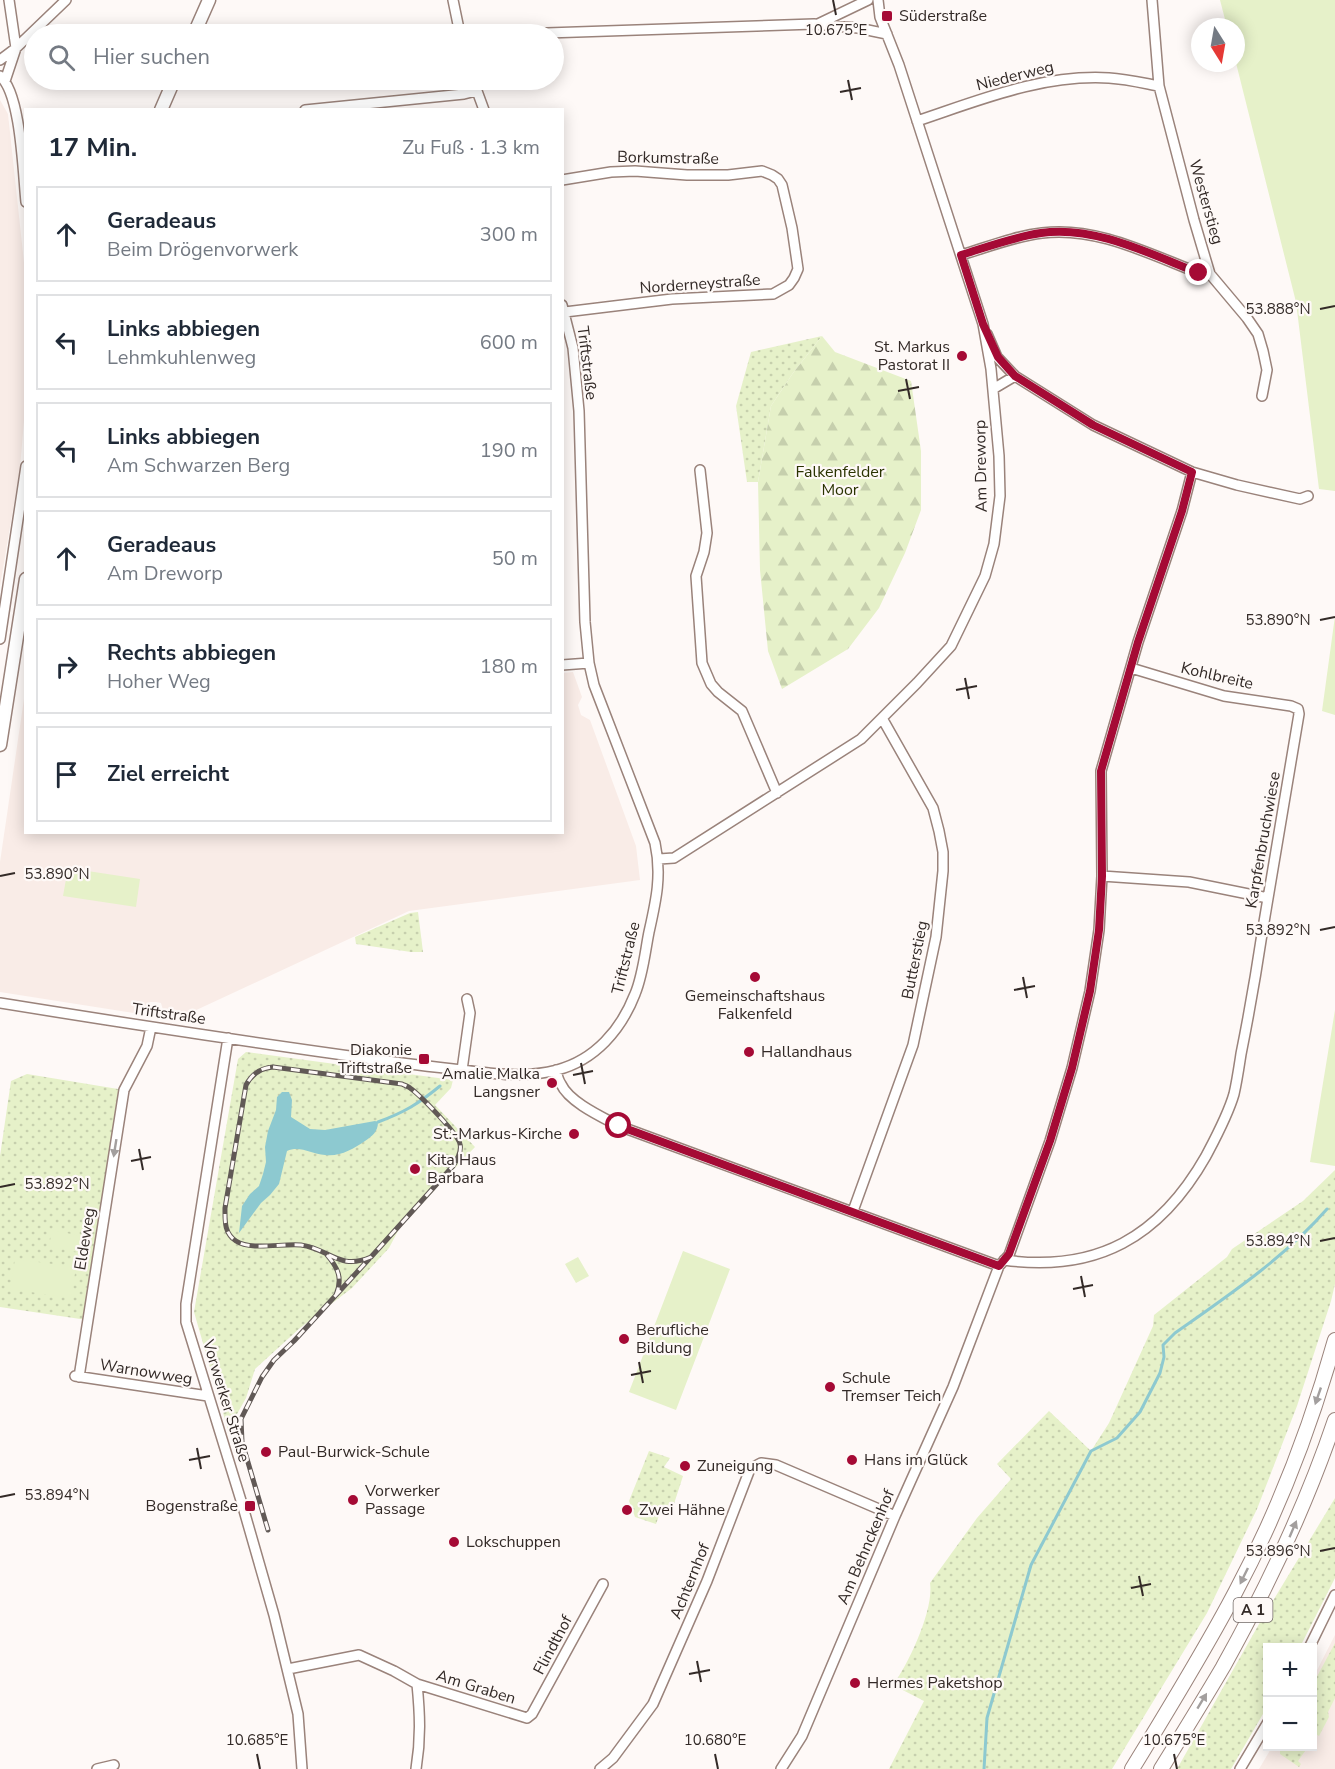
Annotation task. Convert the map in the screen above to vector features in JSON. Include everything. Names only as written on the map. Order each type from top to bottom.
[{"type":"highway","name":"A 1","points":[[1132,1769],[1196,1665],[1238,1589],[1273,1514],[1302,1443],[1335,1340]]},
{"type":"highway","name":"A 1","points":[[1161,1769],[1222,1668],[1260,1598],[1292,1530],[1335,1420]]},
{"type":"main road","points":[[198,24],[209,0]]},
{"type":"main road","points":[[162,108],[170,90]]},
{"type":"main road","points":[[0,745],[24,592]]},
{"type":"street","points":[[9,0],[16,48],[3,79],[16,112],[24,184]]},
{"type":"street","points":[[41,24],[66,0]]},
{"type":"street","points":[[453,0],[458,24]]},
{"type":"street","points":[[816,25],[868,0]]},
{"type":"street","name":"Am Dreworp","points":[[659,859],[674,858],[861,739],[951,646],[985,576],[994,544],[1000,496],[999,456],[993,389],[983,324],[899,65],[880,17],[878,0]]},
{"type":"street","name":"Westerstieg","points":[[1152,0],[1159,86],[1194,220],[1210,274],[1258,334],[1267,370],[1262,396]]},
{"type":"street","points":[[564,33],[816,25],[858,28],[887,34]]},
{"type":"street","points":[[0,60],[24,40]]},
{"type":"street","name":"Niederweg","points":[[917,121],[1047,81],[1110,78],[1159,86]]},
{"type":"street","points":[[324,108],[476,91],[482,108]]},
{"type":"street","name":"Borkumstraße","points":[[564,180],[619,172],[728,175],[762,171],[772,175]]},
{"type":"street","name":"Norderneystraße","points":[[564,308],[773,294],[784,288],[794,278],[798,268],[797,257],[782,185],[778,178],[772,175]]},
{"type":"street","points":[[961,255],[1015,238],[1065,231],[1092,234],[1199,273],[1210,274]]},
{"type":"street","name":"Triftstraße","points":[[0,1003],[394,1062],[513,1075],[556,1070],[577,1062],[594,1052],[611,1037],[620,1025],[636,993],[658,885],[659,859],[655,843],[594,685],[589,663],[585,622],[579,411],[573,348],[564,308]]},
{"type":"street","points":[[983,324],[998,357],[1015,376],[1093,425],[1192,472],[1300,499],[1308,496]]},
{"type":"street","points":[[993,389],[1015,376]]},
{"type":"street","points":[[700,470],[707,533],[704,552],[696,576],[702,663],[711,684],[742,711],[777,793]]},
{"type":"street","name":"Am Behnckenhof","points":[[781,1769],[802,1736],[895,1516],[953,1387],[1001,1263],[1009,1254],[1050,1141],[1072,1068],[1090,991],[1099,930],[1102,876],[1101,771],[1192,472]]},
{"type":"street","points":[[0,639],[24,479]]},
{"type":"street","points":[[564,665],[589,663]]},
{"type":"street","name":"Kohlbreite","points":[[1131,668],[1224,696],[1298,709]]},
{"type":"street","name":"Karpfenbruchwiese","points":[[556,1070],[566,1091],[582,1105],[619,1126],[1001,1263],[1076,1261],[1116,1247],[1136,1236],[1175,1202],[1194,1177],[1214,1141],[1233,1095],[1248,1020],[1298,709]]},
{"type":"street","name":"Butterstieg","points":[[853,1211],[913,1045],[936,937],[942,882],[943,852],[933,808],[882,718]]},
{"type":"street","points":[[1102,876],[1189,882],[1268,898]]},
{"type":"street","points":[[462,1070],[470,1013],[467,999]]},
{"type":"street","name":"Eldeweg","points":[[83,1354],[124,1090],[147,1046],[151,1027]]},
{"type":"street","name":"Vorwerker Straße","points":[[228,1038],[186,1304],[186,1322],[260,1564],[288,1669],[298,1714],[302,1769]]},
{"type":"street","name":"Warnowweg","points":[[83,1354],[77,1376],[208,1396]]},
{"type":"street","name":"Achternhof","points":[[600,1769],[613,1758],[653,1704],[707,1581],[750,1469],[761,1463],[776,1465],[895,1516]]},
{"type":"street","name":"Flindthof","points":[[527,1718],[532,1714],[603,1584]]},
{"type":"street","points":[[1311,1643],[1335,1595]]},
{"type":"street","points":[[288,1669],[359,1655],[417,1684],[421,1715],[416,1769]]},
{"type":"street","name":"Am Graben","points":[[417,1684],[527,1718]]},
{"type":"street","points":[[1240,1769],[1263,1730]]},
{"type":"street","points":[[96,1769],[114,1765]]},
{"type":"shaded area","points":[[0,100],[8,114],[24,262],[24,421],[20,468],[0,586]]},
{"type":"shaded area","points":[[573,672],[582,697],[578,705],[581,715],[590,720],[636,846],[640,880],[409,911],[177,1019],[165,1017],[161,1003],[156,1002],[150,1002],[140,1014],[0,992],[0,862],[24,699],[24,834],[564,834],[564,673]]},
{"type":"shaded area","points":[[1335,1635],[1335,1769],[1259,1769],[1270,1751],[1317,1751],[1317,1670]]},
{"type":"green space","points":[[1220,0],[1335,0],[1335,491],[1319,489],[1296,302],[1238,72],[1245,72],[1245,18],[1225,18]]},
{"type":"green space","points":[[822,336],[771,406],[758,482],[747,482],[736,406],[751,352]]},
{"type":"green space","name":"Falkenfelder Moor","points":[[822,336],[835,352],[911,381],[921,451],[921,510],[905,553],[879,608],[848,649],[782,689],[768,651],[760,570],[758,482],[771,406]]},
{"type":"green space","points":[[1335,616],[1335,715],[1322,711]]},
{"type":"green space","points":[[68,868],[140,879],[136,907],[63,896]]},
{"type":"green space","points":[[418,912],[423,952],[356,944],[355,937],[410,913]]},
{"type":"green space","points":[[1335,1010],[1335,1166],[1310,1162]]},
{"type":"green space","points":[[246,1052],[453,1080],[451,1088],[435,1105],[475,1147],[399,1229],[389,1248],[352,1288],[300,1328],[255,1369],[246,1398],[228,1430],[194,1312],[238,1059]]},
{"type":"green space","points":[[27,1074],[124,1090],[87,1320],[0,1307],[0,1156],[11,1081]]},
{"type":"green space","points":[[1335,1170],[1335,1284],[1297,1406],[1257,1509],[1207,1613],[1112,1769],[889,1769],[924,1701],[893,1685],[919,1636],[928,1607],[930,1583],[977,1518],[1011,1479],[997,1464],[1049,1411],[1091,1451],[1109,1423],[1153,1326],[1154,1315],[1227,1257],[1232,1249],[1303,1201]]},
{"type":"green space","points":[[52,1230],[81,1236],[77,1252],[49,1246]]},
{"type":"green space","points":[[683,1251],[730,1269],[676,1410],[629,1392]]},
{"type":"green space","points":[[578,1257],[589,1276],[576,1283],[565,1264]]},
{"type":"green space","points":[[15,1259],[76,1267],[71,1298],[10,1289]]},
{"type":"green space","points":[[649,1451],[670,1458],[664,1467],[683,1476],[672,1510],[662,1507],[656,1524],[635,1517],[629,1501]]},
{"type":"green space","points":[[1335,1498],[1335,1578],[1302,1643],[1263,1643],[1263,1714],[1231,1769],[1177,1769],[1259,1624]]},
{"type":"green space","points":[[1335,1643],[1335,1698],[1328,1712],[1329,1717],[1319,1736],[1317,1735],[1317,1677]]},
{"type":"green space","points":[[1280,1751],[1305,1751],[1298,1761],[1301,1764],[1299,1767],[1280,1754]]},
{"type":"water","points":[[282,1092],[289,1092],[292,1100],[291,1117],[310,1129],[325,1130],[375,1121],[378,1122],[377,1128],[365,1141],[341,1154],[325,1155],[301,1149],[287,1151],[279,1184],[261,1203],[239,1233],[242,1206],[259,1186],[263,1174],[268,1131],[276,1110],[277,1097]]},
{"type":"waterway","points":[[378,1122],[411,1107],[440,1086]]},
{"type":"waterway","points":[[984,1769],[987,1718],[1031,1565],[1091,1451],[1117,1438],[1140,1412],[1160,1373],[1164,1357],[1163,1345],[1175,1333],[1274,1260],[1327,1209]]},
{"type":"railway","points":[[273,1067],[402,1084],[422,1098],[458,1139],[460,1150],[453,1166],[371,1257],[351,1262],[301,1245],[250,1246],[236,1241],[229,1234],[225,1208],[246,1085],[257,1072],[273,1067]]},
{"type":"railway","points":[[327,1255],[338,1273],[339,1283],[336,1295]]},
{"type":"railway","points":[[268,1530],[242,1442],[241,1419],[262,1377],[274,1360],[369,1259]]},
{"type":"place","name":"Süderstraße","points":[[887,16]]},
{"type":"place","name":"St. Markus Pastorat II","points":[[962,356]]},
{"type":"place","name":"Gemeinschaftshaus Falkenfeld","points":[[755,977]]},
{"type":"place","name":"Hallandhaus","points":[[749,1052]]},
{"type":"place","name":"Diakonie Triftstraße","points":[[424,1059]]},
{"type":"place","name":"Amalie Malka Langsner","points":[[552,1083]]},
{"type":"place","name":"St.-Markus-Kirche","points":[[574,1134]]},
{"type":"place","name":"Kita Haus Barbara","points":[[415,1169]]},
{"type":"place","name":"Berufliche Bildung","points":[[624,1339]]},
{"type":"place","name":"Schule Tremser Teich","points":[[830,1387]]},
{"type":"place","name":"Paul-Burwick-Schule","points":[[266,1452]]},
{"type":"place","name":"Hans im Glück","points":[[852,1460]]},
{"type":"place","name":"Zuneigung","points":[[685,1466]]},
{"type":"place","name":"Vorwerker Passage","points":[[353,1500]]},
{"type":"place","name":"Bogenstraße","points":[[250,1506]]},
{"type":"place","name":"Zwei Hähne","points":[[627,1510]]},
{"type":"place","name":"Lokschuppen","points":[[454,1542]]},
{"type":"place","name":"Hermes Paketshop","points":[[855,1683]]},
{"type":"route","points":[[619,1126],[999,1266],[1009,1254],[1050,1141],[1072,1068],[1090,991],[1099,930],[1102,876],[1101,771],[1107,745],[1138,642],[1182,511],[1192,472],[1093,425],[1015,376],[998,357],[983,324],[961,255],[1015,238],[1065,231],[1092,234],[1199,273]]}]
